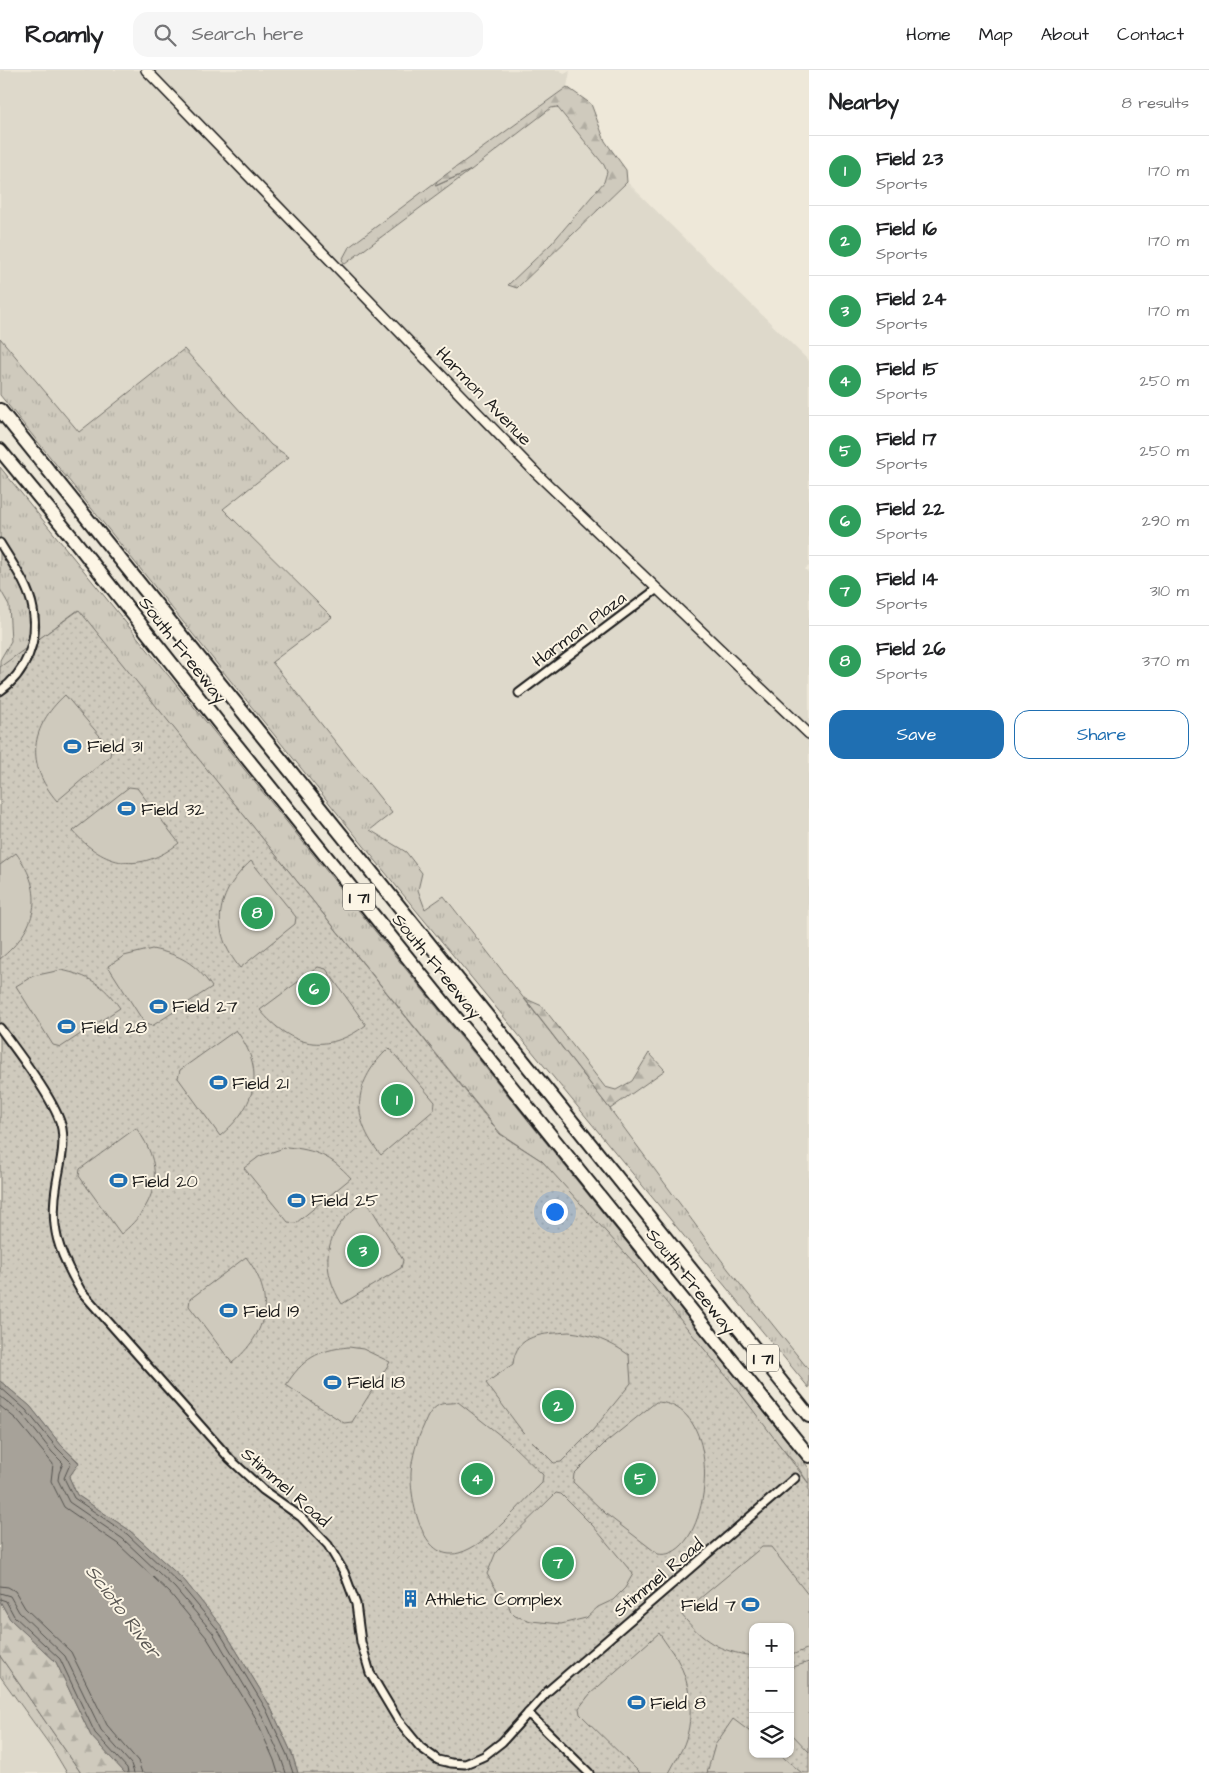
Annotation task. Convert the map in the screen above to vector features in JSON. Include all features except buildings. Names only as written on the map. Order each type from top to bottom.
[{"type":"highway","name":"South Freeway","points":[[0,410],[809,1416]]},
{"type":"highway","name":"South Freeway","points":[[0,450],[809,1456]]},
{"type":"main road","name":"Harmon Avenue","points":[[146,70],[508,445],[809,734]]},
{"type":"street","points":[[0,543],[24,586],[33,608],[34,632],[31,650],[21,669],[0,691]]},
{"type":"street","name":"Harmon Plaza","points":[[519,693],[657,589]]},
{"type":"street","name":"Stimmel Road","points":[[0,1028],[60,1118],[63,1144],[53,1201],[54,1224],[58,1246],[66,1265],[81,1291],[230,1459],[263,1490],[301,1517],[328,1545],[344,1572],[356,1604],[361,1642],[370,1673],[398,1720],[420,1747],[438,1760],[465,1764],[484,1756],[502,1742],[548,1691],[795,1478]]},
{"type":"street","points":[[528,1713],[589,1773]]},
{"type":"shaded area","points":[[0,70],[560,70],[564,74],[570,71],[567,87],[349,247],[342,261],[345,264],[550,108],[557,107],[604,165],[607,172],[604,182],[552,243],[509,284],[518,288],[627,182],[809,361],[809,566],[805,569],[809,573],[809,1370],[728,1269],[610,1109],[665,1069],[649,1053],[632,1081],[616,1090],[605,1087],[542,1006],[524,998],[445,896],[425,910],[418,890],[422,873],[406,852],[370,830],[391,813],[271,662],[332,617],[223,509],[289,457],[271,445],[79,432],[0,338]]},
{"type":"shaded area","points":[[0,589],[9,605],[11,641],[0,660]]},
{"type":"shaded area","points":[[0,1676],[52,1748],[67,1773],[0,1773]]},
{"type":"green space","points":[[567,87],[591,104],[605,141],[626,170],[627,182],[517,288],[508,285],[552,243],[604,182],[607,172],[604,165],[557,107],[551,108],[471,170],[435,186],[437,181]]},
{"type":"green space","points":[[471,170],[345,264],[342,260],[349,247],[437,181],[436,186]]},
{"type":"green space","points":[[0,338],[79,432],[184,349],[271,445],[289,457],[223,509],[332,617],[272,662],[392,813],[370,830],[406,852],[422,873],[418,890],[425,909],[444,896],[610,1109],[728,1269],[809,1370],[809,1388],[401,892],[0,395]]},
{"type":"green space","points":[[0,467],[809,1468],[809,1484],[797,1466],[542,1161],[501,1134],[78,610],[39,639],[38,611],[28,588],[0,539]]},
{"type":"green space","points":[[0,550],[21,585],[30,606],[32,626],[30,645],[0,687],[0,660],[11,641],[9,605],[0,589]]},
{"type":"green space","points":[[79,610],[500,1134],[542,1161],[635,1264],[740,1393],[809,1484],[809,1773],[298,1773],[292,1754],[270,1706],[222,1627],[184,1580],[129,1530],[77,1495],[69,1477],[79,1462],[61,1445],[30,1406],[0,1381],[0,667]]},
{"type":"green space","name":"Field 31","points":[[65,695],[111,749],[110,756],[57,801],[40,773],[36,760],[36,746],[44,720]]},
{"type":"green space","name":"Field 32","points":[[129,787],[137,788],[179,843],[165,853],[136,862],[110,859],[85,843],[73,831]]},
{"type":"green space","points":[[16,853],[31,882],[34,896],[33,910],[29,923],[22,935],[0,959],[0,865]]},
{"type":"green space","points":[[251,861],[296,917],[295,924],[240,968],[230,954],[224,940],[221,912],[230,886]]},
{"type":"green space","name":"Field 27","points":[[152,949],[171,954],[186,961],[200,972],[212,987],[152,1026],[145,1024],[108,966],[124,956]]},
{"type":"green space","points":[[318,967],[326,969],[366,1025],[337,1041],[310,1043],[284,1032],[260,1010]]},
{"type":"green space","name":"Field 28","points":[[61,970],[80,975],[95,982],[108,993],[120,1008],[61,1047],[53,1045],[16,986],[33,976]]},
{"type":"green space","points":[[524,998],[542,1006],[605,1087],[616,1090],[632,1081],[649,1053],[665,1070],[610,1109]]},
{"type":"green space","name":"Field 21","points":[[236,1030],[251,1059],[254,1073],[253,1086],[242,1112],[220,1136],[178,1078],[180,1070]]},
{"type":"green space","points":[[389,1048],[435,1102],[434,1110],[381,1155],[364,1127],[360,1113],[360,1100],[368,1073]]},
{"type":"green space","name":"Field 20","points":[[136,1128],[152,1157],[154,1184],[150,1198],[143,1210],[121,1234],[79,1176],[80,1169]]},
{"type":"green space","name":"Field 25","points":[[287,1147],[322,1155],[337,1164],[351,1178],[296,1223],[288,1222],[244,1168],[260,1156]]},
{"type":"green space","points":[[366,1200],[403,1260],[401,1268],[342,1304],[329,1274],[328,1259],[330,1246],[334,1233],[342,1221]]},
{"type":"green space","name":"Field 19","points":[[246,1257],[262,1286],[264,1313],[254,1339],[232,1363],[189,1306],[190,1299]]},
{"type":"green space","points":[[569,1332],[600,1339],[629,1355],[631,1383],[593,1430],[561,1462],[554,1463],[522,1431],[486,1383],[513,1364],[515,1354],[525,1341],[550,1333]]},
{"type":"green space","name":"Field 18","points":[[349,1347],[363,1349],[390,1362],[352,1422],[344,1423],[286,1385],[305,1362],[312,1357],[319,1353]]},
{"type":"green space","points":[[458,1402],[510,1443],[543,1475],[542,1483],[481,1542],[459,1553],[446,1553],[435,1548],[427,1539],[420,1526],[411,1484],[412,1460],[417,1442],[430,1414],[439,1405]]},
{"type":"green space","points":[[656,1402],[679,1409],[695,1428],[703,1453],[704,1482],[700,1510],[690,1534],[676,1550],[658,1554],[606,1514],[573,1482],[574,1474],[605,1443]]},
{"type":"green space","points":[[556,1493],[561,1494],[593,1526],[633,1574],[625,1588],[613,1600],[598,1607],[586,1618],[561,1624],[531,1621],[515,1616],[487,1574],[496,1552]]},
{"type":"green space","name":"Field 7","points":[[762,1547],[771,1547],[809,1596],[809,1648],[794,1654],[794,1623],[749,1623],[749,1655],[741,1654],[721,1648],[704,1638],[681,1614]]},
{"type":"green space","points":[[0,1601],[10,1619],[56,1662],[91,1736],[125,1773],[81,1773],[0,1656]]},
{"type":"green space","name":"Field 8","points":[[659,1633],[677,1659],[686,1680],[690,1704],[689,1727],[682,1749],[669,1773],[640,1773],[580,1714],[579,1708],[590,1694]]},
{"type":"green space","points":[[0,1656],[81,1773],[67,1773],[52,1748],[0,1676]]},
{"type":"green space","points":[[809,1662],[809,1752],[794,1736],[794,1667]]},
{"type":"green space","points":[[733,1719],[749,1731],[749,1758],[784,1758],[802,1773],[707,1773],[715,1745]]},
{"type":"water","name":"Scioto River","points":[[0,1381],[30,1406],[61,1445],[79,1463],[69,1477],[77,1495],[129,1530],[184,1580],[222,1627],[270,1706],[292,1754],[298,1773],[125,1773],[91,1736],[56,1662],[10,1619],[0,1601]]},
{"type":"place","name":"Field 31","points":[[73,746]]},
{"type":"place","name":"Field 32","points":[[127,809]]},
{"type":"place","name":"Field 26","points":[[257,913]]},
{"type":"place","name":"Field 22","points":[[314,989]]},
{"type":"place","name":"Field 27","points":[[158,1006]]},
{"type":"place","name":"Field 28","points":[[67,1027]]},
{"type":"place","name":"Field 21","points":[[218,1083]]},
{"type":"place","name":"Field 23","points":[[397,1100]]},
{"type":"place","name":"Field 20","points":[[118,1181]]},
{"type":"place","name":"Field 25","points":[[297,1200]]},
{"type":"place","name":"Field 24","points":[[363,1251]]},
{"type":"place","name":"Field 19","points":[[229,1311]]},
{"type":"place","name":"Field 18","points":[[333,1382]]},
{"type":"place","name":"Field 16","points":[[558,1406]]},
{"type":"place","name":"Field 15","points":[[477,1479]]},
{"type":"place","name":"Field 17","points":[[640,1479]]},
{"type":"place","name":"Field 14","points":[[558,1563]]},
{"type":"place","name":"Athletic Complex","points":[[411,1599]]},
{"type":"place","name":"Field 7","points":[[750,1605]]},
{"type":"place","name":"Field 8","points":[[636,1703]]}]
